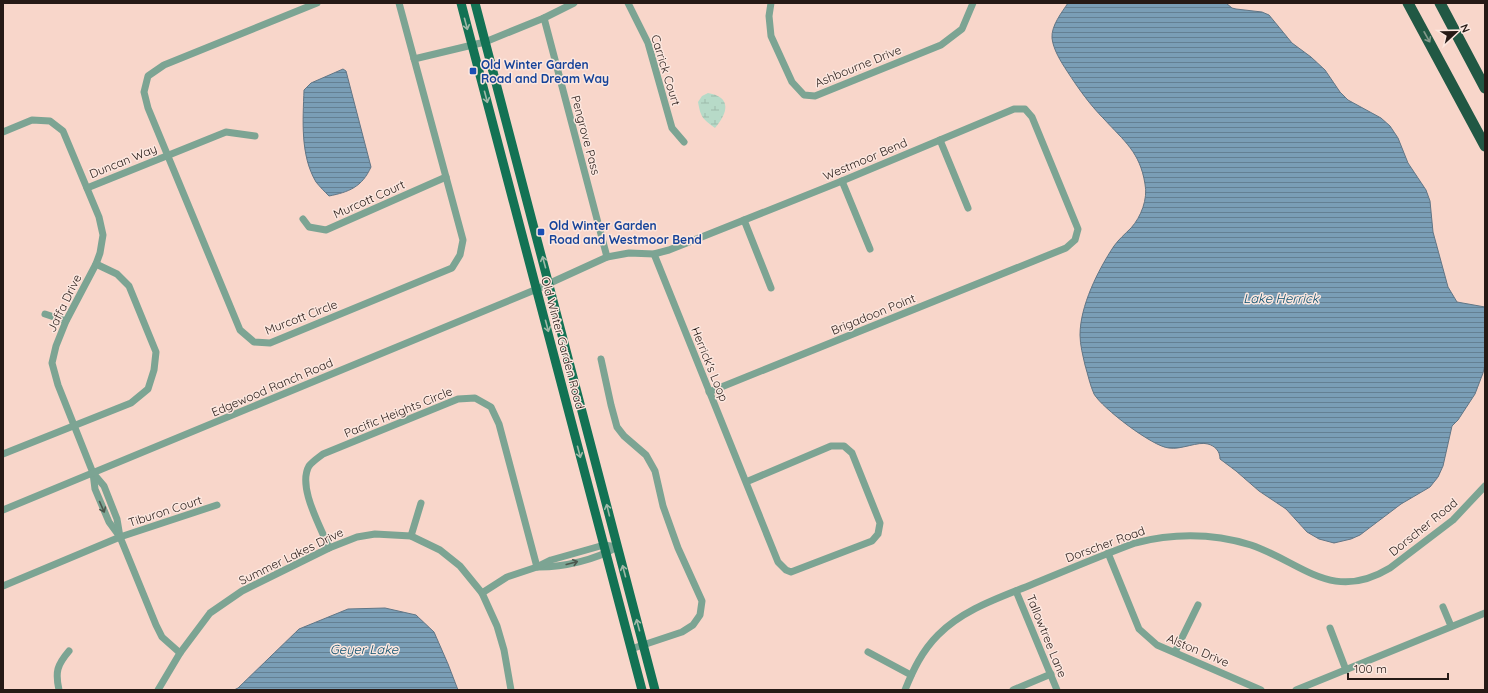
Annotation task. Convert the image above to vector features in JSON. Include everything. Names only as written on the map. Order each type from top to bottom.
[{"type":"highway","points":[[1408,3],[1485,146]]},
{"type":"highway","points":[[1440,3],[1485,88]]},
{"type":"main road","name":"Old Winter Garden Road","points":[[461,3],[642,690]]},
{"type":"main road","name":"Old Winter Garden Road","points":[[475,3],[617,548],[656,690]]},
{"type":"street","name":"Murcott Circle","points":[[317,3],[164,65],[148,76],[144,92],[148,108],[240,330],[254,342],[270,343],[452,268],[460,256],[462,240],[399,3]]},
{"type":"street","points":[[414,59],[485,42],[544,18],[574,3]]},
{"type":"street","name":"Carrick Court","points":[[628,3],[648,43],[672,128],[684,142]]},
{"type":"street","name":"Ashbourne Drive","points":[[771,3],[769,16],[771,36],[792,82],[804,95],[815,96],[941,45],[962,29],[973,3]]},
{"type":"street","name":"Pengrove Pass","points":[[544,18],[607,257]]},
{"type":"street","name":"Westmoor Bend","points":[[549,283],[607,257],[629,253],[654,254],[669,250],[842,181],[1014,109],[1025,110],[1032,117],[1078,229],[1074,240],[1066,248],[1046,256]]},
{"type":"street","name":"Jaffa Drive","points":[[3,132],[32,120],[50,121],[63,131],[99,217],[103,235],[100,252],[96,264],[66,321],[56,346],[52,363],[58,385],[93,473],[94,489],[109,522],[120,537],[162,637],[180,653]]},
{"type":"street","name":"Duncan Way","points":[[87,188],[226,132],[255,136]]},
{"type":"street","points":[[940,140],[968,208]]},
{"type":"street","name":"Murcott Court","points":[[303,219],[309,227],[326,230],[446,177]]},
{"type":"street","points":[[842,181],[870,249]]},
{"type":"street","points":[[744,220],[770,288]]},
{"type":"street","name":"Herrick's Loop","points":[[654,254],[778,562],[786,570],[792,572],[872,541],[878,534],[880,523],[852,453],[844,446],[831,446],[746,482]]},
{"type":"street","name":"Brigadoon Point","points":[[709,392],[1046,256]]},
{"type":"street","points":[[3,454],[132,403],[148,389],[154,370],[156,352],[129,286],[116,274],[96,264]]},
{"type":"street","name":"Edgewood Ranch Road","points":[[3,510],[549,283]]},
{"type":"street","points":[[45,314],[66,321]]},
{"type":"street","points":[[601,359],[617,427],[624,436],[646,455],[654,471],[663,506],[678,548],[702,601],[700,615],[693,625],[682,632],[644,646],[631,649]]},
{"type":"street","name":"Pacific Heights Circle","points":[[330,548],[306,493],[305,479],[309,467],[313,461],[323,454],[458,399],[475,398],[491,407],[499,424],[537,567]]},
{"type":"street","name":"Dorscher Road","points":[[906,690],[911,675],[926,650],[937,636],[948,626],[971,610],[1134,543],[1156,538],[1184,535],[1215,537],[1236,541],[1266,551],[1298,568],[1324,579],[1338,582],[1361,580],[1382,573],[1390,568],[1462,511],[1485,486]]},
{"type":"street","points":[[411,536],[421,504]]},
{"type":"street","name":"Tiburon Court","points":[[3,586],[120,537],[217,505]]},
{"type":"street","name":"Summer Lakes Drive","points":[[158,690],[180,653],[210,613],[242,591],[330,548],[357,537],[375,534],[411,536],[440,550],[460,566],[482,592],[497,626],[511,690]]},
{"type":"street","points":[[482,592],[507,577],[537,567],[557,567],[605,549],[617,548]]},
{"type":"street","name":"Alston Drive","points":[[1108,553],[1139,629],[1157,645],[1261,690]]},
{"type":"street","name":"Tallowtree Lane","points":[[1016,591],[1057,690]]},
{"type":"street","points":[[1175,652],[1198,605]]},
{"type":"street","points":[[1443,607],[1451,626]]},
{"type":"street","points":[[1296,690],[1485,613]]},
{"type":"street","points":[[1330,628],[1346,670]]},
{"type":"street","points":[[59,690],[56,675],[60,662],[69,651]]},
{"type":"street","points":[[868,652],[911,675]]},
{"type":"street","points":[[1013,690],[1050,674]]},
{"type":"green space","points":[[708,93],[721,98],[725,106],[723,117],[715,128],[701,115],[698,102],[702,96]]},
{"type":"water","name":"Lake Herrick","points":[[1068,3],[1226,3],[1232,8],[1236,9],[1262,12],[1269,15],[1292,43],[1325,70],[1340,92],[1348,100],[1381,118],[1390,126],[1398,138],[1408,163],[1426,190],[1430,201],[1433,232],[1448,287],[1457,302],[1485,307],[1485,365],[1475,394],[1458,420],[1452,426],[1443,466],[1438,477],[1430,487],[1401,504],[1360,535],[1334,543],[1319,539],[1307,532],[1286,509],[1259,491],[1220,459],[1217,449],[1213,446],[1204,443],[1179,448],[1162,446],[1128,426],[1107,408],[1094,394],[1090,384],[1080,343],[1083,312],[1096,277],[1108,256],[1116,243],[1135,224],[1141,213],[1145,202],[1146,190],[1143,173],[1135,155],[1084,96],[1060,60],[1056,51],[1052,38],[1053,29],[1057,19]]},
{"type":"water","points":[[343,69],[346,71],[371,167],[359,184],[354,188],[343,193],[329,196],[316,182],[307,160],[304,137],[304,90],[311,83]]},
{"type":"water","name":"Geyer Lake","points":[[385,608],[416,615],[434,632],[458,690],[234,690],[238,688],[299,629],[348,609]]},
{"type":"place","name":"Old Winter Garden Road and Dream Way","points":[[473,71]]},
{"type":"place","name":"Old Winter Garden Road and Westmoor Bend","points":[[541,232]]}]
